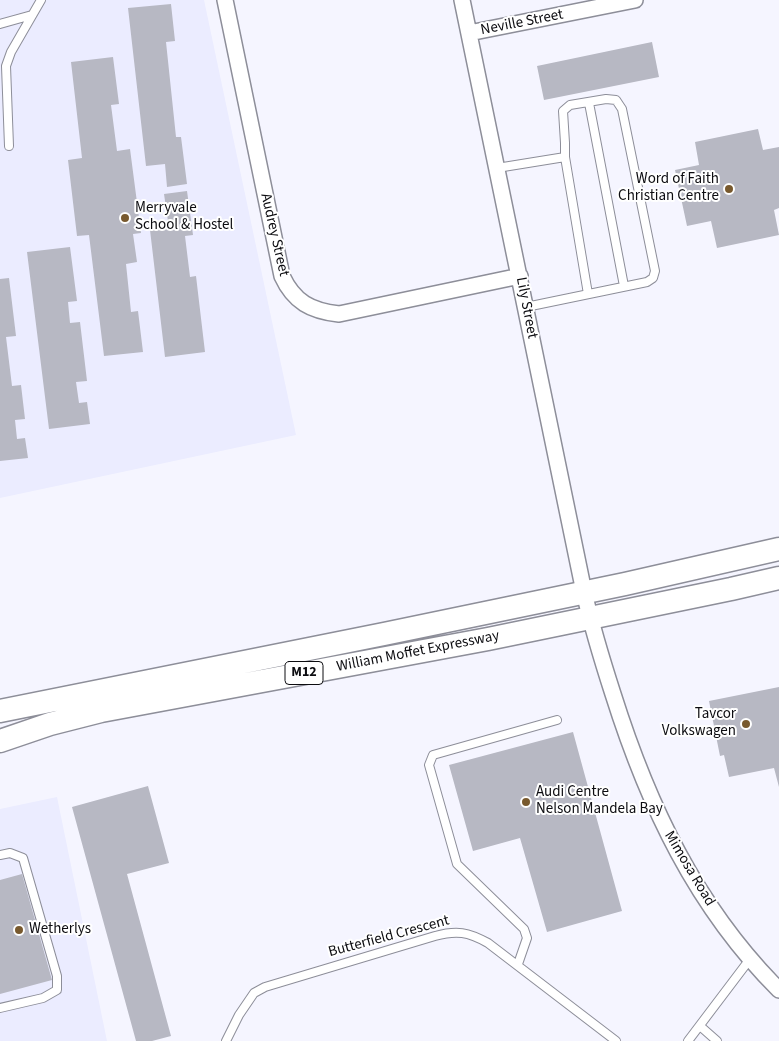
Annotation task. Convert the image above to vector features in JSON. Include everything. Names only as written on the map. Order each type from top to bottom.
[{"type":"main road","name":"William Moffet Expressway","points":[[0,711],[253,661],[779,549]]},
{"type":"main road","name":"William Moffet Expressway","points":[[9,738],[50,724],[109,709],[394,657],[779,578]]},
{"type":"street","name":"Audrey Street","points":[[225,0],[282,276],[288,290],[299,301],[323,312],[339,314],[520,276]]},
{"type":"street","name":"Lily Street","points":[[462,0],[590,617]]},
{"type":"street","name":"Neville Street","points":[[469,33],[634,0]]},
{"type":"street","name":"Mimosa Road","points":[[590,617],[631,751],[673,845],[719,918],[750,959],[779,990]]},
{"type":"lane","points":[[9,146],[6,66],[11,52],[40,0]]},
{"type":"lane","points":[[0,24],[32,15]]},
{"type":"lane","points":[[526,307],[651,281],[653,278],[655,271],[620,104],[611,99],[570,105],[563,111],[565,157],[588,294]]},
{"type":"lane","points":[[588,102],[624,286]]},
{"type":"lane","points":[[497,168],[565,157]]},
{"type":"lane","points":[[518,964],[527,938],[524,929],[457,864],[453,856],[429,765],[433,755],[557,720]]},
{"type":"lane","points":[[0,747],[9,738]]},
{"type":"lane","points":[[0,855],[10,853],[23,858],[57,976],[57,990],[43,998],[0,1008]]},
{"type":"lane","name":"Butterfield Crescent","points":[[226,1041],[239,1014],[254,993],[265,987],[446,933],[460,932],[473,935],[488,942],[616,1041]]},
{"type":"lane","points":[[688,1041],[750,959]]},
{"type":"lane","points":[[700,1026],[717,1041]]},
{"type":"shaded area","name":"Merryvale School & Hostel","points":[[0,0],[204,0],[296,435],[0,498]]},
{"type":"shaded area","points":[[57,797],[107,1041],[0,1041],[0,809]]},
{"type":"building","points":[[171,4],[175,41],[166,42],[176,137],[181,137],[187,184],[167,187],[165,164],[146,166],[128,8]]},
{"type":"building","points":[[652,42],[659,77],[544,100],[537,66]]},
{"type":"building","points":[[113,57],[119,104],[111,105],[117,151],[130,149],[141,233],[133,234],[137,262],[126,264],[131,312],[138,311],[143,352],[104,356],[89,235],[77,236],[68,160],[82,158],[71,62]]},
{"type":"building","name":"Word of Faith Christian Centre","points":[[758,129],[763,150],[779,147],[779,208],[774,210],[779,235],[717,248],[711,221],[687,226],[675,170],[699,165],[695,142]]},
{"type":"building","points":[[187,191],[193,235],[185,236],[190,277],[196,276],[205,352],[165,357],[150,230],[169,228],[164,194]]},
{"type":"building","points":[[70,247],[77,301],[68,302],[70,323],[80,322],[87,381],[76,382],[79,403],[87,402],[90,424],[49,429],[27,252]]},
{"type":"building","points":[[9,278],[16,336],[6,337],[12,386],[21,385],[25,419],[15,420],[17,439],[25,438],[28,458],[0,461],[0,279]]},
{"type":"building","name":"Tavcor Volkswagen","points":[[779,687],[779,787],[774,768],[729,777],[724,755],[720,756],[709,701]]},
{"type":"building","name":"Audi Centre Nelson Mandela Bay","points":[[573,732],[622,911],[547,932],[520,838],[473,851],[449,765]]},
{"type":"building","points":[[148,786],[169,863],[127,874],[171,1036],[152,1041],[136,1041],[72,807]]},
{"type":"building","name":"Wetherlys","points":[[22,874],[52,980],[0,994],[0,880]]},
{"type":"place","name":"Word of Faith Christian Centre","points":[[729,189]]},
{"type":"place","name":"Merryvale School & Hostel","points":[[125,218]]},
{"type":"place","name":"Tavcor Volkswagen","points":[[746,724]]},
{"type":"place","name":"Audi Centre Nelson Mandela Bay","points":[[526,802]]},
{"type":"place","name":"Wetherlys","points":[[19,930]]}]
